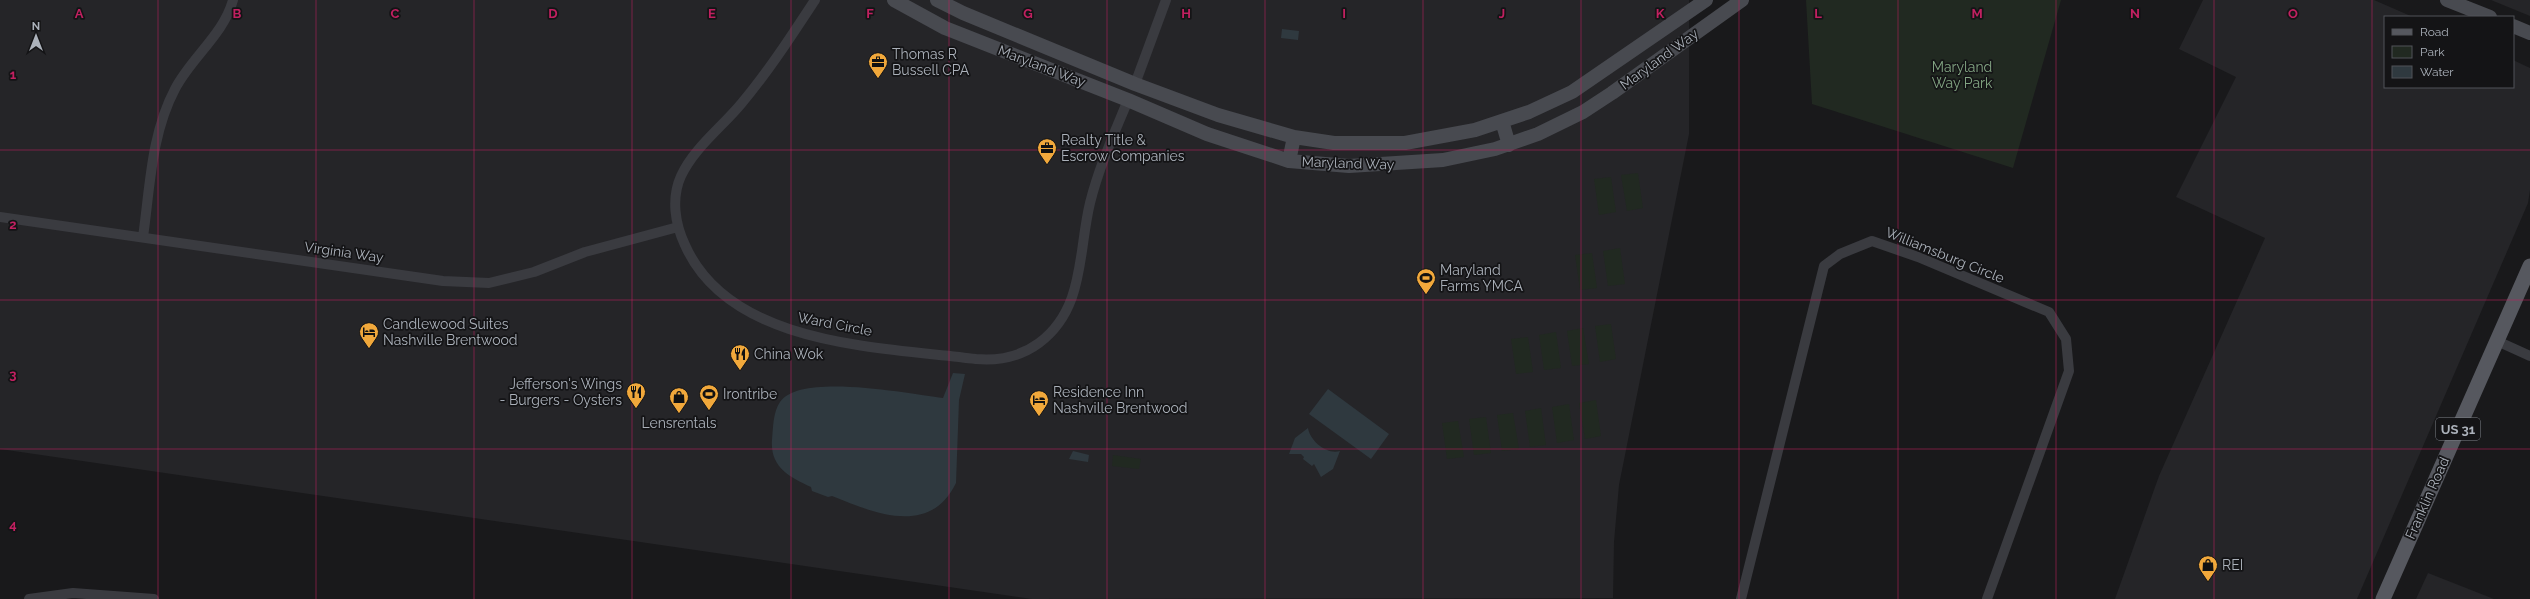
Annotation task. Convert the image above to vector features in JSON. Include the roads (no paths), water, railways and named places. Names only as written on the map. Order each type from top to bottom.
[{"type":"main road","name":"Maryland Way","points":[[894,0],[945,28],[1128,100],[1207,134],[1289,161],[1349,166],[1424,163],[1462,157],[1509,145],[1538,134],[1599,102],[1742,0]]},
{"type":"main road","name":"Maryland Way","points":[[938,0],[963,14],[1135,84],[1218,115],[1294,137],[1334,143],[1405,143],[1475,130],[1529,112],[1572,92],[1588,82],[1706,0]]},
{"type":"main road","points":[[2447,0],[2487,16]]},
{"type":"main road","points":[[2514,26],[2530,33]]},
{"type":"main road","points":[[1588,82],[1599,102]]},
{"type":"main road","points":[[1128,100],[1135,84]]},
{"type":"main road","points":[[1502,121],[1509,145]]},
{"type":"main road","points":[[1289,161],[1294,137]]},
{"type":"main road","name":"Franklin Road","points":[[2383,599],[2530,266]]},
{"type":"street","points":[[143,237],[161,122],[175,88],[215,33],[234,0]]},
{"type":"street","name":"Ward Circle","points":[[815,0],[748,96],[690,159],[676,191],[675,208],[678,227],[692,258],[714,284],[734,302],[775,325],[818,338],[987,360],[1014,356],[1029,350],[1045,339],[1060,322],[1071,303],[1077,282],[1091,201],[1107,152],[1128,100]]},
{"type":"street","points":[[1135,84],[1166,0]]},
{"type":"street","name":"Virginia Way","points":[[0,216],[443,281],[490,283],[534,272],[585,252],[678,227]]},
{"type":"street","name":"Williamsburg Circle","points":[[1741,599],[1824,266],[1840,254],[1872,241],[1918,257],[2049,312],[2066,339],[2069,371],[1987,599]]},
{"type":"street","points":[[2497,341],[2530,356]]},
{"type":"street","points":[[29,599],[73,593],[154,599]]},
{"type":"water","points":[[1282,29],[1299,31],[1298,40],[1281,38]]},
{"type":"water","points":[[953,373],[965,374],[959,400],[956,483],[945,500],[932,510],[916,515],[900,516],[883,514],[848,503],[832,496],[828,497],[812,491],[811,487],[788,475],[782,470],[774,457],[772,440],[776,410],[780,402],[791,393],[809,388],[832,386],[857,387],[943,398]]},
{"type":"water","points":[[1328,389],[1389,434],[1371,459],[1309,414]]},
{"type":"water","points":[[1308,428],[1312,438],[1320,446],[1330,451],[1340,451],[1333,469],[1321,477],[1314,464],[1312,466],[1303,459],[1304,457],[1301,454],[1289,454],[1295,438]]},
{"type":"water","points":[[1073,451],[1089,455],[1088,462],[1069,459]]},
{"type":"place","name":"Thomas R Bussell CPA","points":[[878,79]]},
{"type":"place","name":"Realty Title & Escrow Companies","points":[[1047,165]]},
{"type":"place","name":"Maryland Farms YMCA","points":[[1426,295]]},
{"type":"place","name":"Candlewood Suites Nashville Brentwood","points":[[369,349]]},
{"type":"place","name":"China Wok","points":[[740,371]]},
{"type":"place","name":"Jefferson's Wings - Burgers - Oysters","points":[[636,409]]},
{"type":"place","name":"Irontribe","points":[[709,411]]},
{"type":"place","name":"Lensrentals","points":[[679,414]]},
{"type":"place","name":"Residence Inn Nashville Brentwood","points":[[1039,417]]},
{"type":"place","name":"REI","points":[[2208,582]]},
{"type":"park label","name":"Maryland Way Park","points":[[1962,76]]}]
